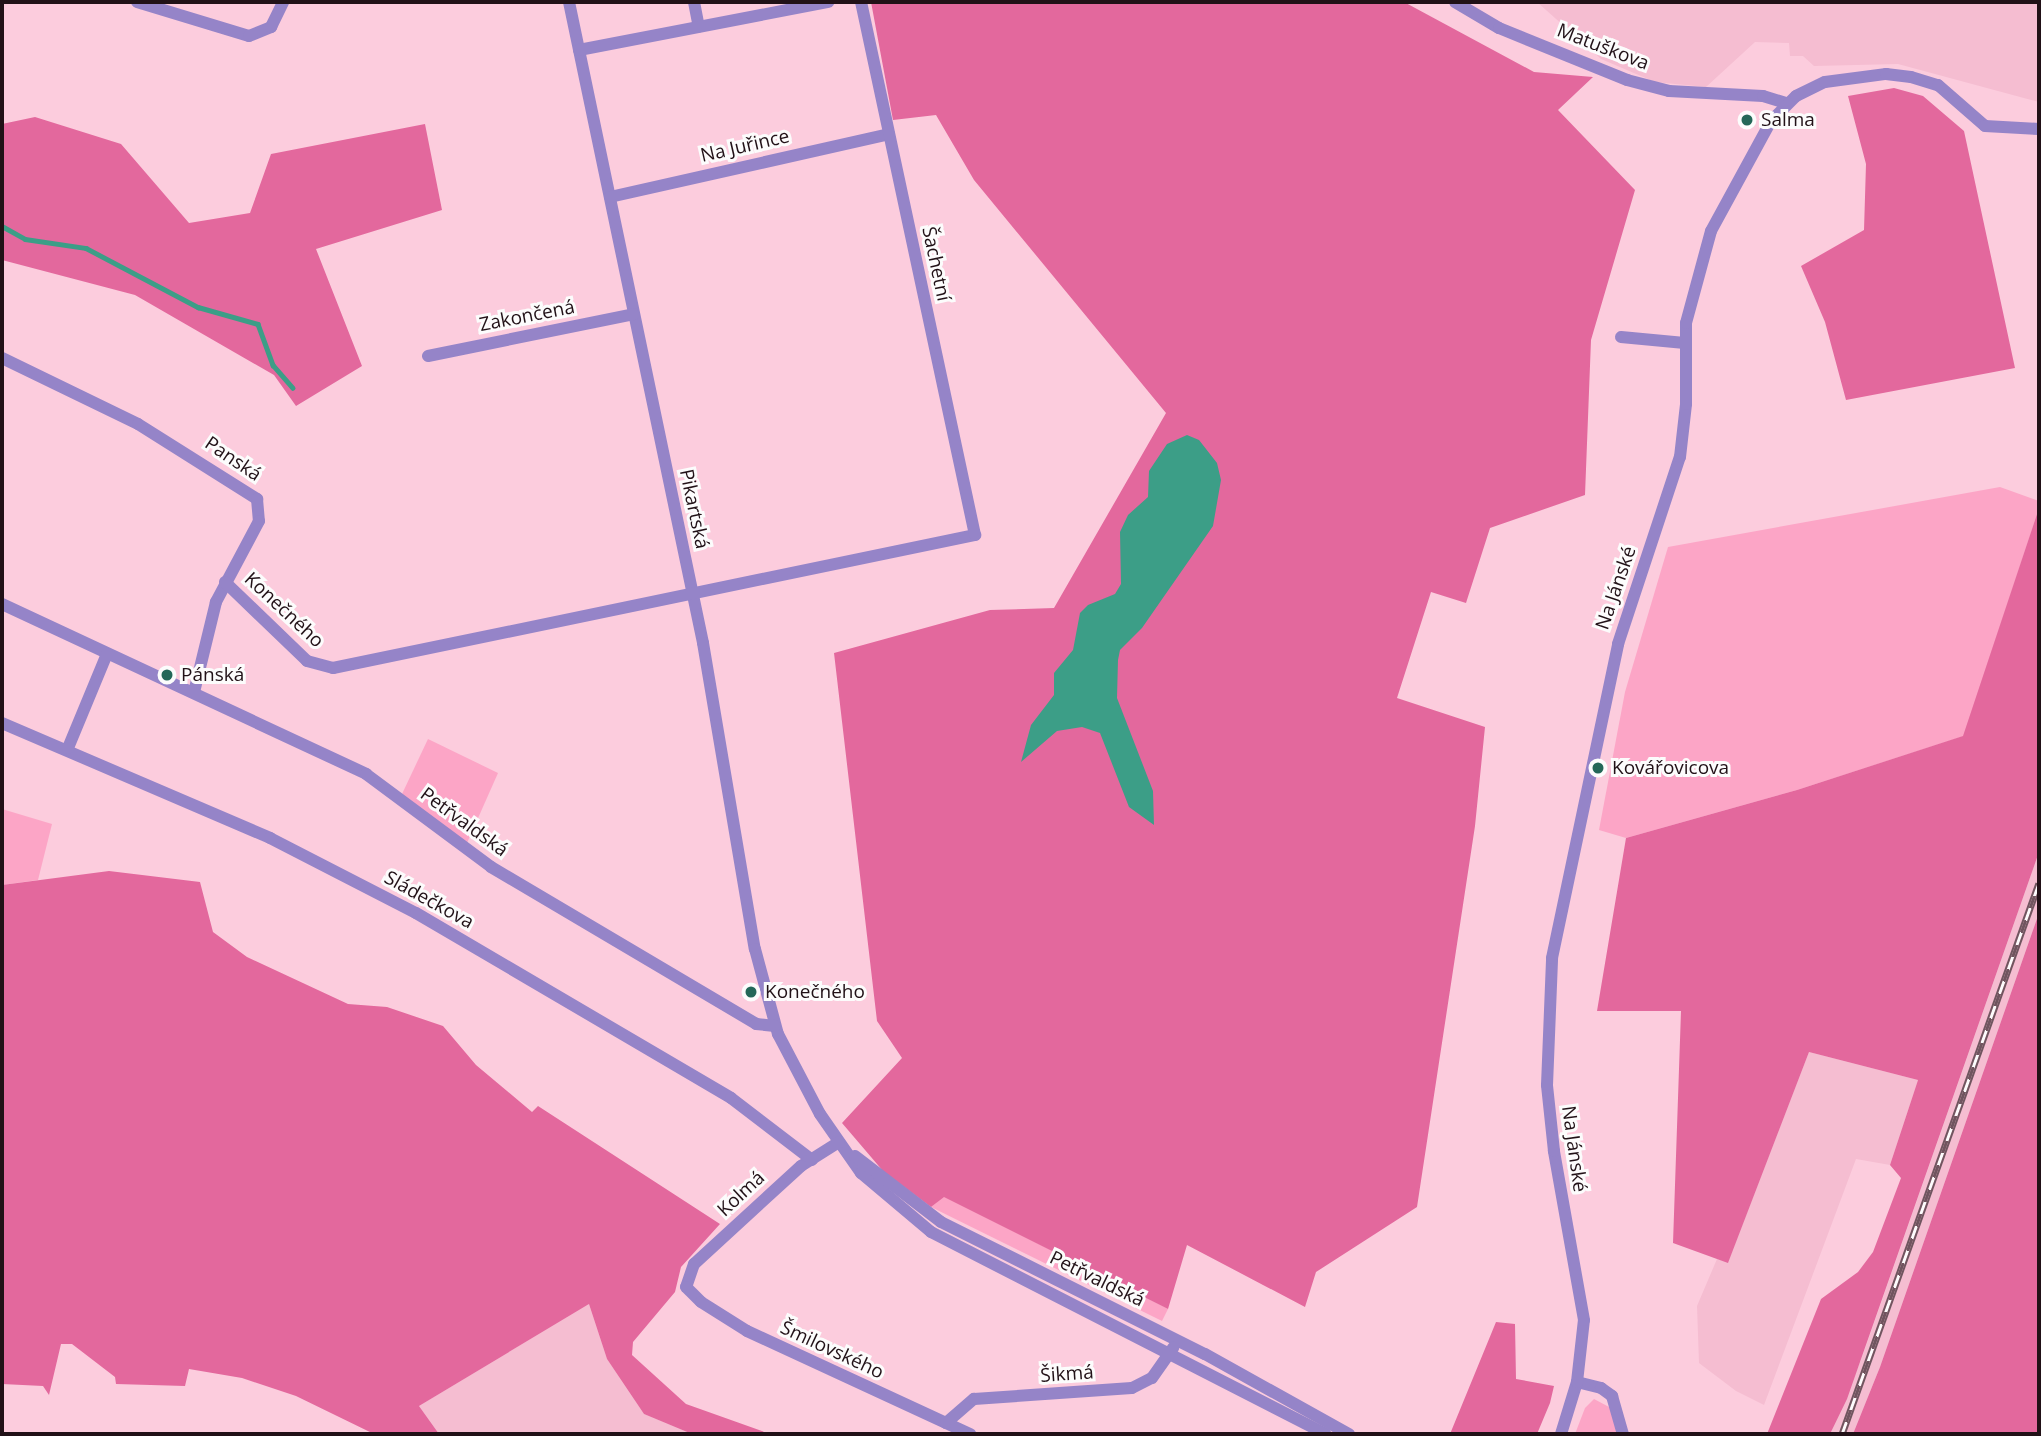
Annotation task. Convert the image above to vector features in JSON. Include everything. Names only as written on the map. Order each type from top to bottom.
[{"type":"street","points":[[137,2],[249,36],[271,27],[284,2]]},
{"type":"street","name":"Pikartská","points":[[569,2],[693,596],[750,925],[775,1026]]},
{"type":"street","points":[[694,2],[699,27]]},
{"type":"street","points":[[579,50],[828,2]]},
{"type":"street","name":"Šachetní","points":[[861,2],[975,535]]},
{"type":"street","name":"Matuškova","points":[[1455,2],[1499,28],[1627,80],[1670,91],[1763,96],[1786,103]]},
{"type":"street","name":"Na Jánské","points":[[1561,1434],[1577,1382],[1583,1312],[1560,1194],[1547,1086],[1552,958],[1618,644],[1680,457],[1686,404],[1685,342],[1691,295],[1712,231],[1759,141],[1786,103],[1825,82],[1886,74],[1938,85],[1985,126],[2039,130]]},
{"type":"street","name":"Na Juřince","points":[[610,197],[889,134]]},
{"type":"street","name":"Zakončená","points":[[428,356],[634,314]]},
{"type":"street","points":[[1621,337],[1685,342]]},
{"type":"street","name":"Panská","points":[[2,358],[138,424],[252,495],[260,508],[259,521],[225,582],[194,692]]},
{"type":"street","name":"Konečného","points":[[225,582],[307,661],[327,668],[693,596],[975,535]]},
{"type":"street","name":"Petřvaldská","points":[[2,604],[366,774],[491,867],[756,1024],[775,1026],[839,1142],[876,1189],[931,1231],[1325,1434]]},
{"type":"street","points":[[68,748],[107,654]]},
{"type":"street","name":"Sládečkova","points":[[2,723],[68,748],[270,838],[416,913],[731,1098],[812,1160]]},
{"type":"street","name":"Petřvaldská","points":[[839,1142],[908,1201],[941,1222],[1177,1340],[1349,1434]]},
{"type":"street","name":"Kolmá","points":[[686,1287],[694,1264],[812,1160],[839,1142]]},
{"type":"street","name":"Šmilovského","points":[[686,1287],[701,1303],[747,1331],[970,1434]]},
{"type":"street","name":"Šikmá","points":[[946,1423],[974,1399],[1132,1388],[1152,1378],[1177,1340]]},
{"type":"street","points":[[1577,1382],[1601,1388],[1612,1396],[1623,1434]]},
{"type":"shaded area","points":[[871,2],[1404,2],[1534,72],[1593,77],[1558,110],[1635,190],[1591,340],[1585,495],[1490,528],[1466,603],[1431,592],[1397,698],[1485,727],[1475,826],[1417,1207],[1316,1272],[1305,1307],[1187,1245],[1168,1309],[944,1197],[931,1207],[883,1171],[842,1123],[902,1058],[877,1021],[834,653],[990,610],[1054,608],[1166,413],[974,180],[936,115],[893,120]]},
{"type":"shaded area","name":"Salma","points":[[1537,2],[2039,2],[2039,102],[1898,64],[1814,66],[1803,56],[1790,56],[1789,43],[1755,42],[1706,87],[1655,82],[1601,59]]},
{"type":"shaded area","points":[[1894,88],[1923,96],[1964,131],[2015,368],[1846,400],[1825,322],[1801,266],[1864,230],[1866,164],[1848,96]]},
{"type":"shaded area","points":[[35,117],[121,144],[189,223],[250,213],[271,154],[425,124],[442,210],[316,249],[362,366],[296,406],[274,375],[135,295],[2,260],[2,124]]},
{"type":"shaded area","points":[[1187,435],[1199,440],[1217,463],[1221,480],[1213,526],[1142,628],[1120,650],[1118,660],[1117,698],[1153,791],[1154,825],[1129,807],[1100,733],[1082,727],[1057,731],[1021,762],[1031,725],[1054,695],[1054,673],[1073,650],[1080,613],[1088,605],[1115,594],[1121,584],[1120,532],[1128,515],[1148,497],[1149,471],[1167,444]]},
{"type":"shaded area","points":[[2000,487],[2039,501],[2039,508],[1964,736],[1797,790],[1626,838],[1599,830],[1625,692],[1668,547]]},
{"type":"shaded area","points":[[2039,508],[2039,852],[1847,1399],[1830,1434],[1767,1434],[1821,1299],[1858,1272],[1873,1252],[1901,1178],[1890,1165],[1918,1080],[1809,1052],[1728,1263],[1673,1243],[1681,1011],[1597,1011],[1626,838],[1797,790],[1963,736]]},
{"type":"shaded area","points":[[428,739],[498,773],[467,843],[402,794]]},
{"type":"shaded area","points":[[2,809],[52,824],[38,880],[2,885]]},
{"type":"shaded area","points":[[2039,852],[2039,913],[1880,1367],[1853,1434],[1830,1434],[1861,1360]]},
{"type":"shaded area","points":[[109,871],[200,882],[213,932],[247,957],[348,1004],[387,1007],[443,1026],[476,1065],[532,1112],[538,1106],[720,1224],[681,1267],[675,1292],[633,1342],[632,1355],[686,1404],[770,1434],[692,1434],[644,1414],[607,1359],[589,1304],[419,1406],[439,1434],[374,1434],[296,1396],[242,1378],[189,1369],[185,1386],[116,1384],[115,1377],[72,1344],[61,1344],[49,1395],[43,1386],[2,1384],[2,885]]},
{"type":"shaded area","points":[[2039,913],[2039,1434],[1853,1434],[1880,1367]]},
{"type":"shaded area","points":[[1809,1052],[1918,1080],[1890,1165],[1856,1159],[1764,1405],[1736,1391],[1699,1363],[1697,1306],[1717,1259],[1728,1262]]},
{"type":"shaded area","points":[[944,1196],[1168,1309],[1162,1321],[931,1207]]},
{"type":"shaded area","points":[[589,1304],[607,1359],[644,1414],[692,1434],[439,1434],[419,1406]]},
{"type":"shaded area","points":[[1496,1322],[1515,1324],[1516,1379],[1554,1386],[1550,1403],[1537,1434],[1450,1434]]},
{"type":"shaded area","points":[[1594,1399],[1611,1408],[1618,1434],[1575,1434],[1585,1408]]},
{"type":"waterway","points":[[2,226],[25,239],[86,248],[198,307],[258,324],[273,365],[293,388]]},
{"type":"railway","points":[[1842,1434],[2039,883]]},
{"type":"place","name":"Salma","points":[[1747,120]]},
{"type":"place","name":"Pánská","points":[[167,675]]},
{"type":"place","name":"Kovářovicova","points":[[1598,768]]},
{"type":"place","name":"Konečného","points":[[751,992]]}]
